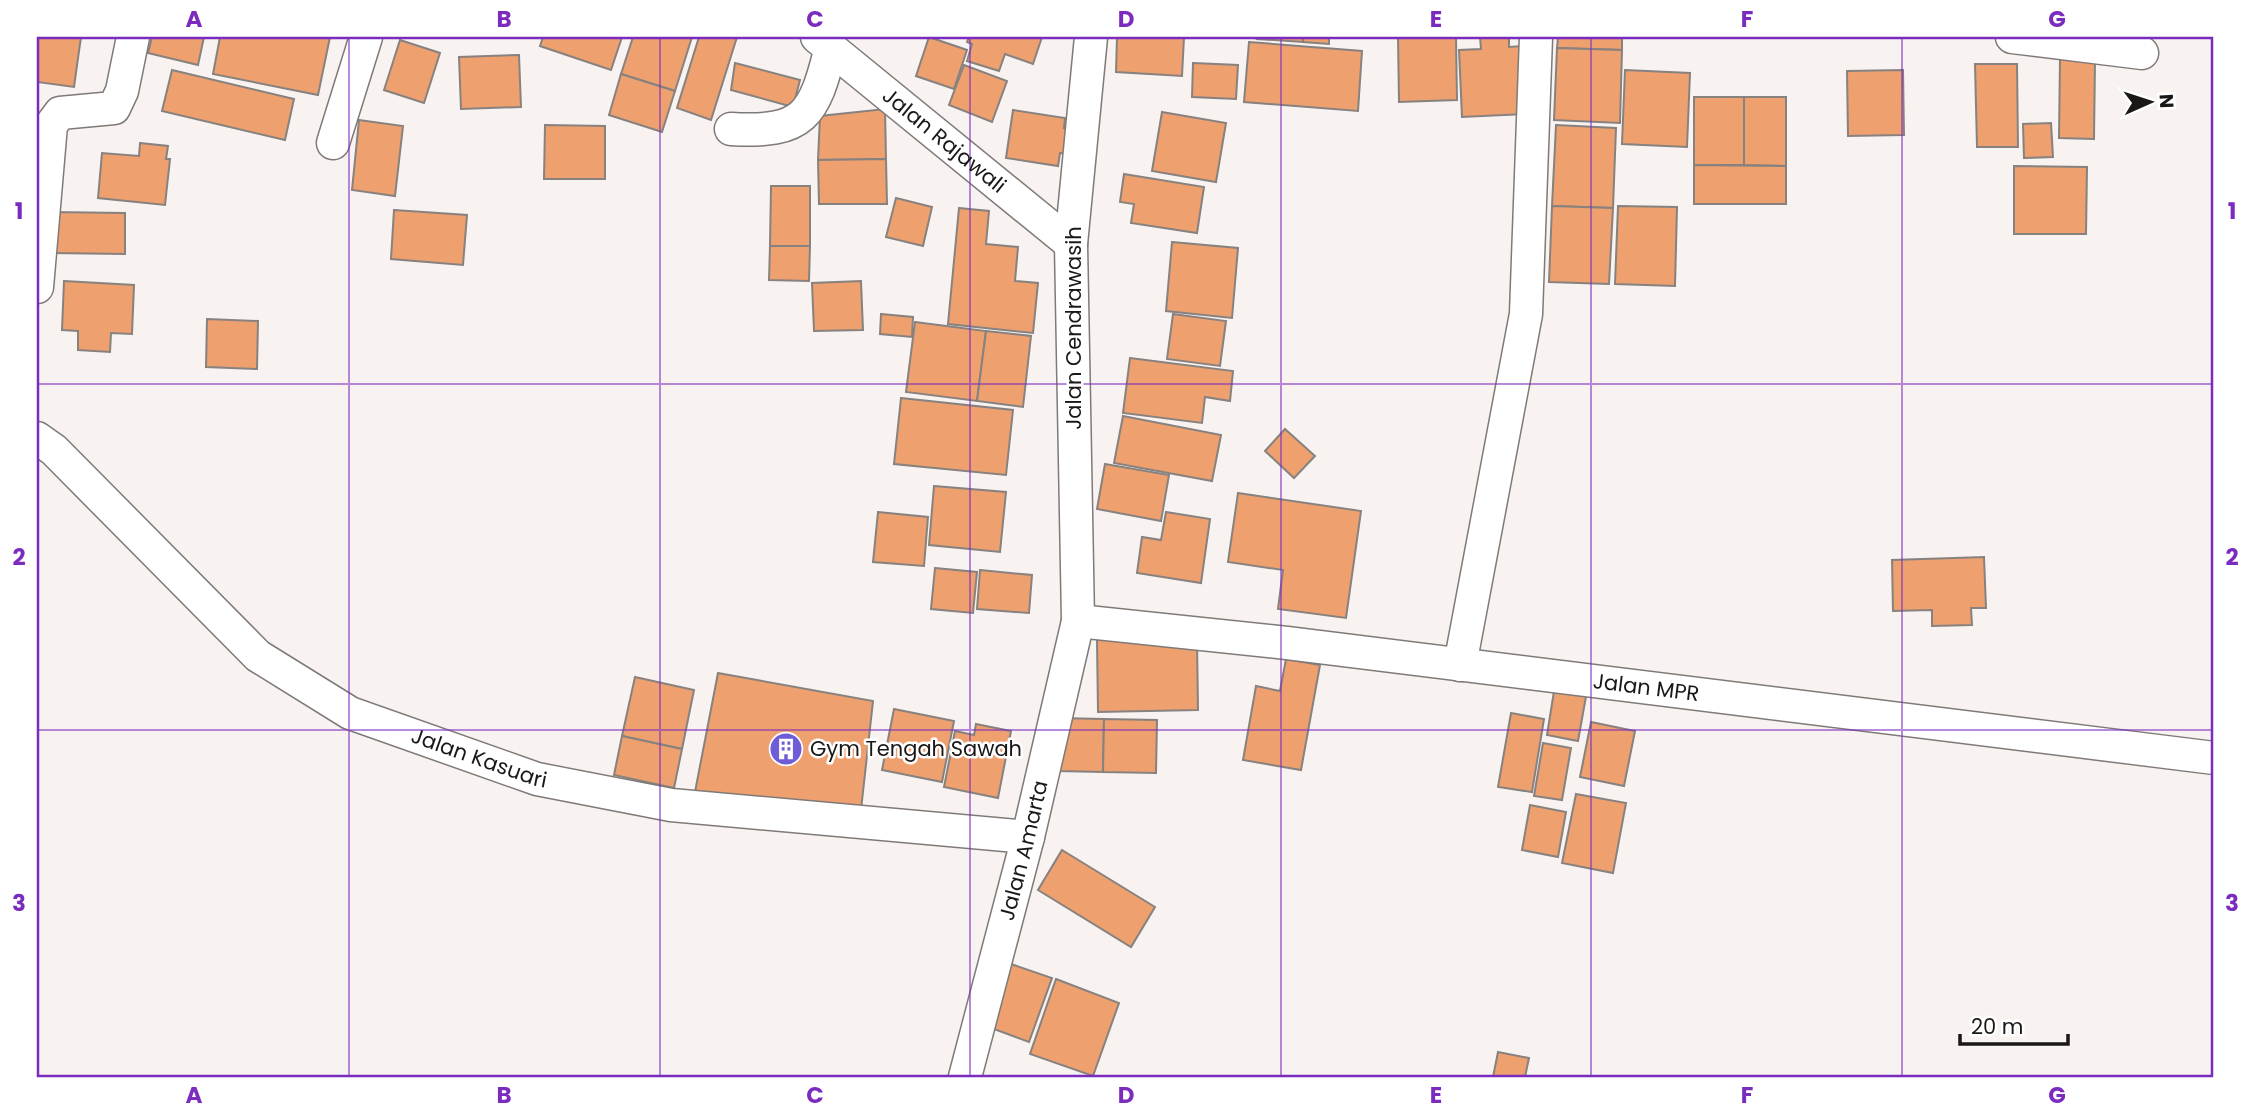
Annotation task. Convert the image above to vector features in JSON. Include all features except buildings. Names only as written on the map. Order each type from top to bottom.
[{"type":"street","points":[[37,287],[51,125],[60,113],[114,108],[122,91],[133,37]]},
{"type":"street","points":[[333,142],[366,37]]},
{"type":"street","name":"Jalan Cendrawasih","points":[[1078,621],[1071,244],[1091,37]]},
{"type":"street","points":[[1460,665],[1526,314],[1535,37]]},
{"type":"street","points":[[2012,37],[2143,53]]},
{"type":"street","points":[[731,129],[768,130],[794,124],[803,116],[824,76],[824,42]]},
{"type":"street","name":"Jalan Rajawali","points":[[824,42],[1071,244]]},
{"type":"street","name":"Jalan Kasuari","points":[[37,438],[54,450],[258,656],[350,713],[537,779],[671,805],[1028,837]]},
{"type":"street","name":"Jalan MPR","points":[[1078,621],[2214,758]]},
{"type":"street","name":"Jalan Amarta","points":[[965,1076],[1028,837],[1078,621]]},
{"type":"place","name":"Gym Tengah Sawah","points":[[786,749]]}]
